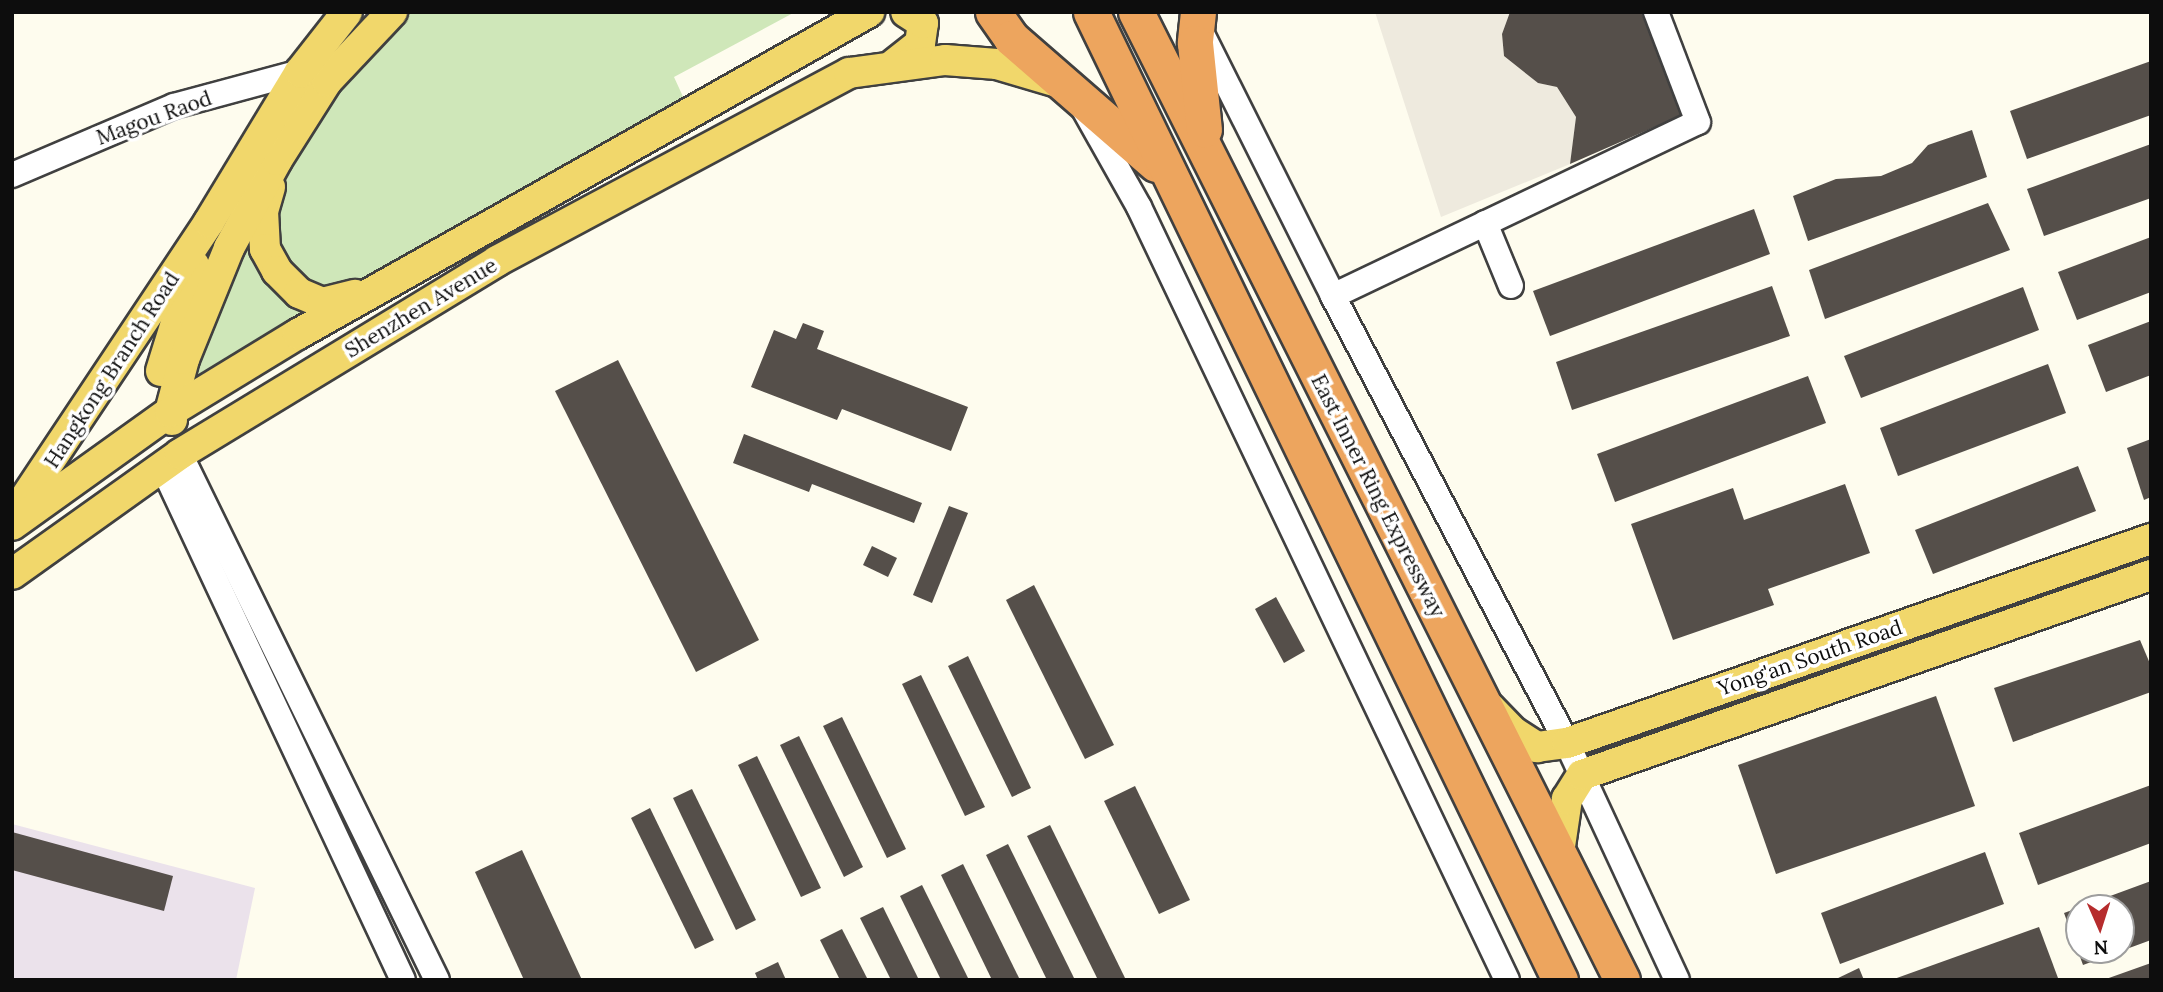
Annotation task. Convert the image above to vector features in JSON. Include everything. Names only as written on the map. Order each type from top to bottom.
[{"type":"highway","points":[[993,12],[1010,38],[1071,86],[1166,173]]},
{"type":"highway","points":[[1091,12],[1166,173],[1560,980]]},
{"type":"highway","name":"East Inner Ring Expressway","points":[[1136,12],[1206,158],[1622,980]]},
{"type":"highway","points":[[1197,18],[1206,158]]},
{"type":"main road","name":"Hangkong Branch Road","points":[[12,517],[209,222],[300,72],[346,12]]},
{"type":"main road","name":"Hangkong Branch Road","points":[[161,419],[199,316],[277,160],[327,81],[392,12]]},
{"type":"main road","name":"Shenzhen Avenue","points":[[12,525],[161,419],[379,289],[832,36],[869,12]]},
{"type":"main road","points":[[894,64],[920,44],[923,23],[906,12]]},
{"type":"main road","name":"Shenzhen Avenue","points":[[12,574],[172,461],[497,261],[849,73],[894,64],[945,60],[997,64],[1071,86]]},
{"type":"main road","points":[[277,160],[263,211],[265,249],[277,271],[299,293],[322,303],[379,289]]},
{"type":"main road","name":"Hangkong Branch Road","points":[[172,461],[161,419],[169,342],[209,222]]},
{"type":"main road","name":"Yong'an South Road","points":[[1481,699],[1512,731],[1538,747],[1567,743],[2151,539]]},
{"type":"main road","name":"Yong'an South Road","points":[[1582,775],[2151,575]]},
{"type":"main road","points":[[1559,853],[1567,799],[1582,775]]},
{"type":"street","points":[[1333,296],[1698,122],[1656,12]]},
{"type":"street","points":[[1197,18],[1333,296],[1567,743],[1676,980]]},
{"type":"street","name":"Magou Raod","points":[[12,175],[174,106],[300,72]]},
{"type":"street","points":[[1071,86],[1139,207],[1507,980]]},
{"type":"street","points":[[1485,223],[1511,286]]},
{"type":"street","points":[[172,461],[402,980]]},
{"type":"street","points":[[172,461],[437,980]]},
{"type":"shaded area","points":[[1375,12],[1510,12],[1502,34],[1504,56],[1538,83],[1557,87],[1576,117],[1570,164],[1441,217]]},
{"type":"shaded area","points":[[12,824],[255,888],[236,980],[12,980]]},
{"type":"green space","points":[[392,12],[795,12],[674,77],[690,112],[170,412],[229,248]]},
{"type":"building","points":[[1510,12],[1641,12],[1682,115],[1570,164],[1576,117],[1557,87],[1538,83],[1504,56],[1502,34]]},
{"type":"building","points":[[2151,61],[2151,115],[2027,159],[2010,111]]},
{"type":"building","points":[[1972,130],[1987,177],[1808,241],[1793,196],[1836,179],[1881,176],[1912,163],[1928,145]]},
{"type":"building","points":[[2151,144],[2151,198],[2044,236],[2027,189]]},
{"type":"building","points":[[1988,203],[2010,250],[1825,319],[1809,270]]},
{"type":"building","points":[[1754,209],[1770,254],[1550,336],[1533,291]]},
{"type":"building","points":[[2151,237],[2151,292],[2077,320],[2058,272]]},
{"type":"building","points":[[1772,286],[1790,336],[1572,410],[1556,362]]},
{"type":"building","points":[[2023,287],[2039,330],[1861,398],[1844,356]]},
{"type":"building","points":[[2151,321],[2151,375],[2106,392],[2088,345]]},
{"type":"building","points":[[803,323],[824,331],[817,349],[968,407],[951,451],[842,409],[837,420],[751,387],[774,330],[796,339]]},
{"type":"building","points":[[618,360],[759,640],[696,672],[555,391]]},
{"type":"building","points":[[2048,364],[2066,413],[1898,476],[1880,428]]},
{"type":"building","points":[[1808,376],[1826,423],[1615,502],[1597,454]]},
{"type":"building","points":[[744,434],[922,503],[914,523],[812,484],[809,492],[733,463]]},
{"type":"building","points":[[2151,439],[2151,497],[2144,500],[2127,448]]},
{"type":"building","points":[[2078,466],[2096,511],[1933,574],[1915,530]]},
{"type":"building","points":[[1845,484],[1870,553],[1768,589],[1774,605],[1673,640],[1631,524],[1733,488],[1744,520]]},
{"type":"building","points":[[949,506],[968,513],[932,603],[913,595]]},
{"type":"building","points":[[872,546],[897,558],[888,577],[863,565]]},
{"type":"building","points":[[1034,585],[1114,745],[1085,759],[1006,600]]},
{"type":"building","points":[[1276,597],[1305,651],[1284,663],[1255,609]]},
{"type":"building","points":[[2140,640],[2151,666],[2151,692],[2013,742],[1994,688]]},
{"type":"building","points":[[968,656],[1031,788],[1012,797],[948,666]]},
{"type":"building","points":[[921,675],[985,807],[965,816],[902,684]]},
{"type":"building","points":[[1936,696],[1975,806],[1776,874],[1738,765]]},
{"type":"building","points":[[842,717],[906,849],[887,858],[823,726]]},
{"type":"building","points":[[799,736],[863,867],[844,877],[780,745]]},
{"type":"building","points":[[757,756],[821,888],[801,897],[738,765]]},
{"type":"building","points":[[2151,785],[2151,843],[2038,885],[2019,833]]},
{"type":"building","points":[[1135,786],[1190,900],[1159,914],[1104,801]]},
{"type":"building","points":[[692,789],[756,920],[736,930],[673,798]]},
{"type":"building","points":[[650,808],[714,940],[695,949],[631,818]]},
{"type":"building","points":[[1050,825],[1126,980],[1098,980],[1027,836]]},
{"type":"building","points":[[12,832],[173,876],[164,911],[12,870]]},
{"type":"building","points":[[1008,844],[1075,980],[1047,980],[986,855]]},
{"type":"building","points":[[522,850],[582,980],[524,980],[475,872]]},
{"type":"building","points":[[1985,852],[2004,904],[1840,964],[1821,913]]},
{"type":"building","points":[[963,864],[1020,980],[992,980],[941,875]]},
{"type":"building","points":[[2151,881],[2151,940],[2135,946],[2135,894],[2116,894]]},
{"type":"building","points":[[922,885],[969,980],[941,980],[900,896]]},
{"type":"building","points":[[883,907],[919,980],[891,980],[860,918]]},
{"type":"building","points":[[2039,927],[2058,978],[1894,980],[1894,979]]},
{"type":"building","points":[[842,929],[868,980],[840,980],[820,940]]},
{"type":"building","points":[[778,962],[786,980],[758,980],[755,973]]},
{"type":"building","points":[[2151,963],[2151,980],[2106,980],[2106,979]]},
{"type":"building","points":[[1859,968],[1864,980],[1834,980]]}]
